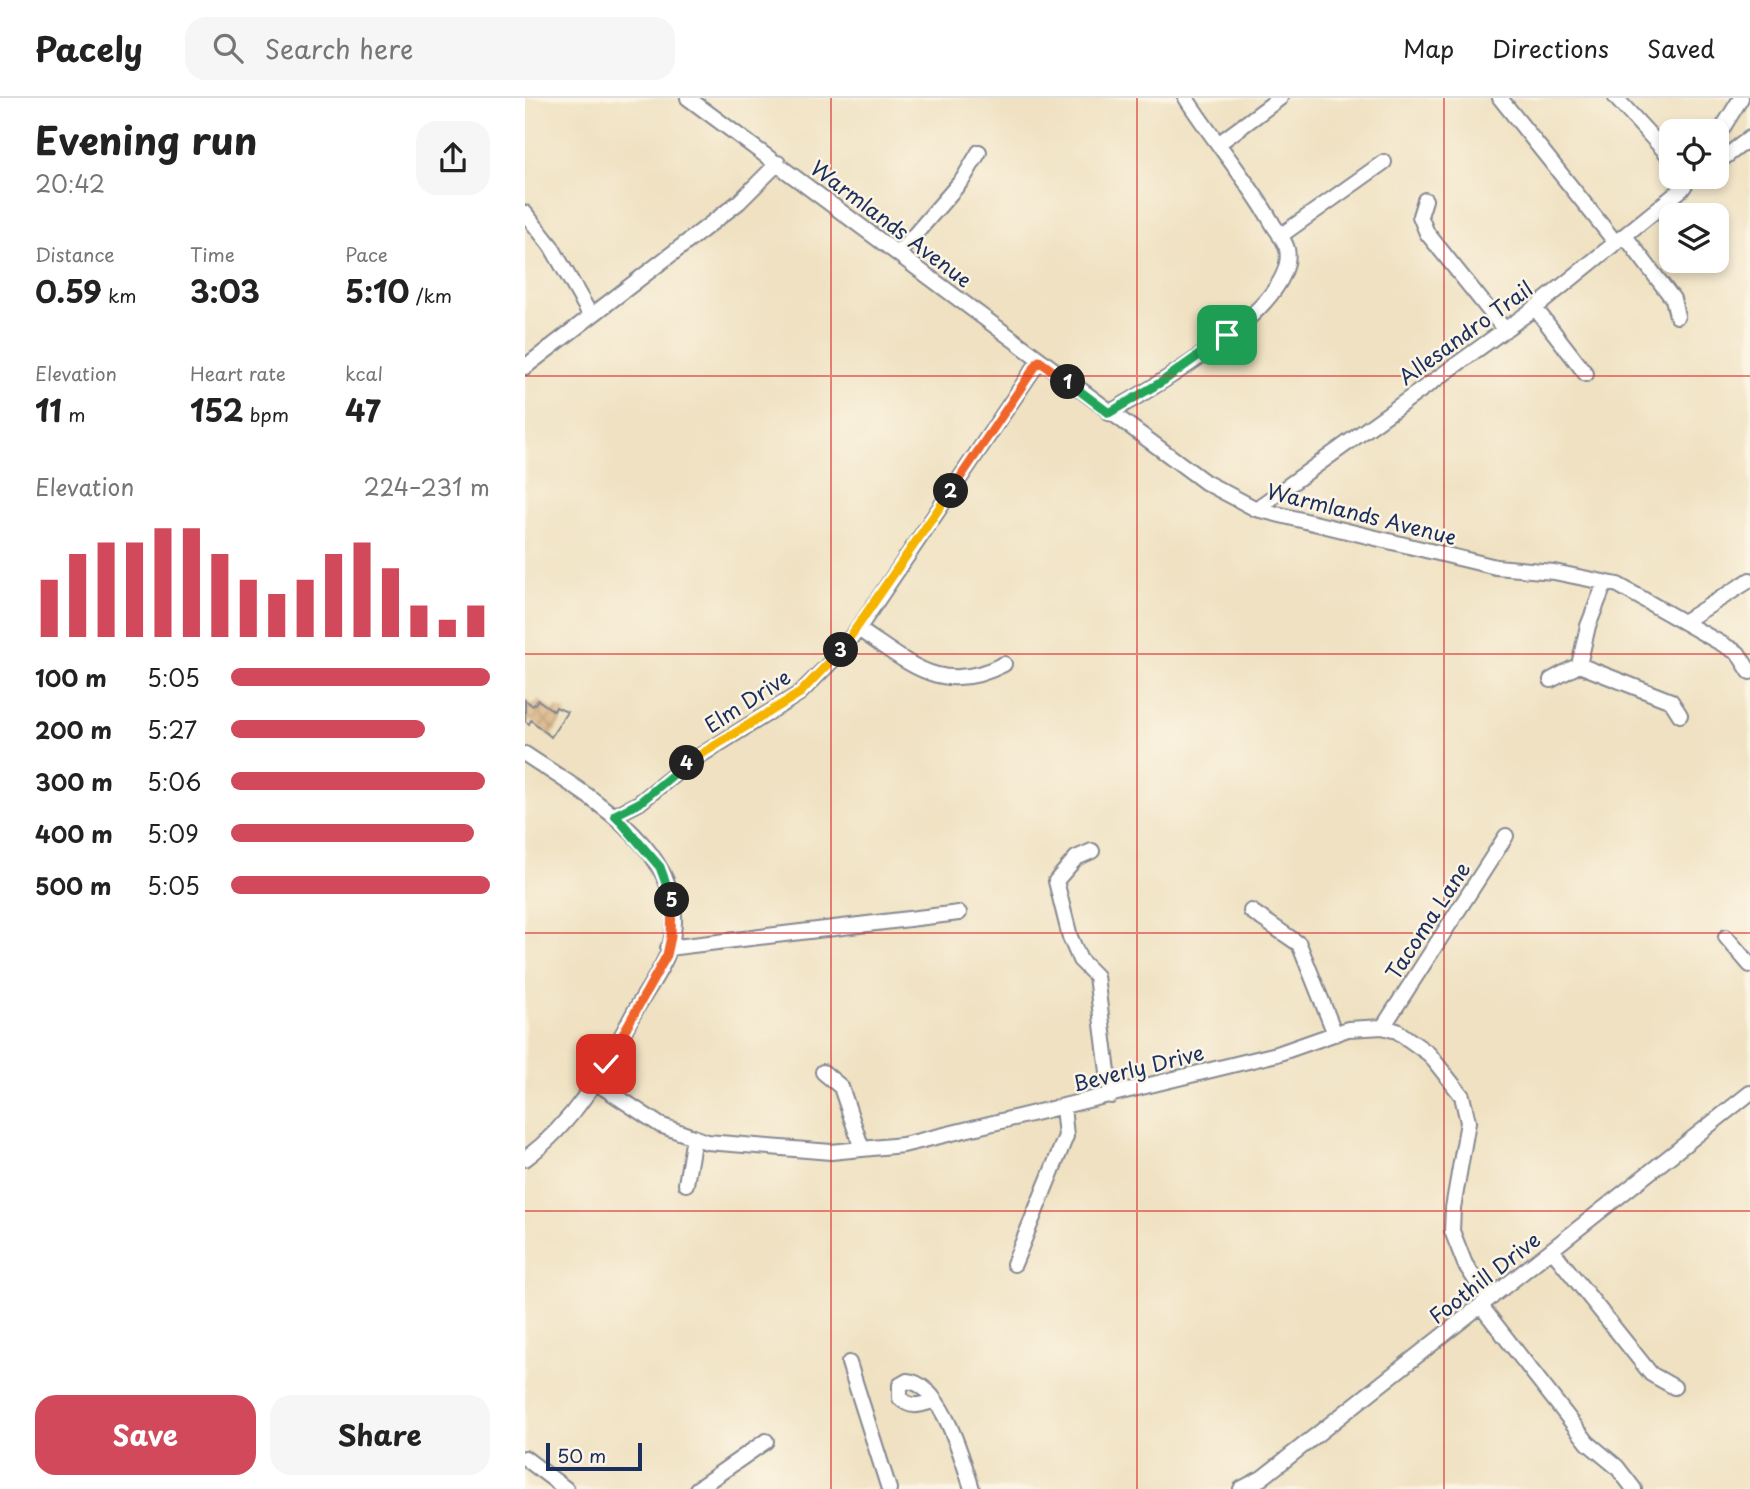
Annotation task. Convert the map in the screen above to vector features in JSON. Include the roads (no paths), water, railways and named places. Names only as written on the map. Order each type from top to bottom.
[{"type":"street","name":"Warmlands Avenue","points":[[688,98],[1205,482],[1256,509],[1496,567],[1554,572],[1618,585],[1738,653],[1750,672]]},
{"type":"street","points":[[1109,413],[1163,381],[1261,307],[1280,282],[1287,266],[1287,248],[1280,236],[1186,98]]},
{"type":"street","points":[[1218,144],[1280,98]]},
{"type":"street","points":[[1500,98],[1673,299],[1677,316]]},
{"type":"street","points":[[1616,98],[1659,145]]},
{"type":"street","points":[[1728,119],[1741,98]]},
{"type":"street","points":[[1729,154],[1750,138]]},
{"type":"street","points":[[898,254],[963,179],[979,152]]},
{"type":"street","points":[[1280,236],[1384,162]]},
{"type":"street","points":[[525,367],[739,201],[778,163]]},
{"type":"street","name":"Allesandro Trail","points":[[1256,509],[1535,307],[1679,189]]},
{"type":"street","points":[[1425,200],[1420,216],[1427,233],[1504,330]]},
{"type":"street","points":[[525,212],[551,246],[591,316]]},
{"type":"street","points":[[1535,307],[1586,374]]},
{"type":"street","name":"Elm Drive","points":[[615,815],[639,803],[690,762],[800,693],[832,661],[858,629],[1039,361]]},
{"type":"street","points":[[1685,621],[1750,580]]},
{"type":"street","points":[[1551,680],[1579,665],[1588,626],[1605,583]]},
{"type":"street","points":[[858,629],[929,675],[972,678],[1005,664]]},
{"type":"street","points":[[1579,665],[1671,701],[1680,715]]},
{"type":"street","points":[[525,754],[615,815],[660,867],[673,905],[668,948],[595,1082],[576,1112],[549,1141],[525,1159]]},
{"type":"street","name":"Tacoma Lane","points":[[1383,1027],[1506,836]]},
{"type":"street","points":[[1093,851],[1076,858],[1056,881],[1070,937],[1080,960],[1096,976],[1111,1096]]},
{"type":"street","points":[[1251,911],[1299,944],[1335,1034]]},
{"type":"street","points":[[668,948],[959,913]]},
{"type":"street","points":[[1726,937],[1750,965]]},
{"type":"street","points":[[1383,1027],[1397,1031],[1429,1054],[1462,1097],[1468,1122],[1453,1208],[1453,1231],[1465,1264],[1481,1287],[1486,1301],[1588,1443],[1617,1466],[1634,1489]]},
{"type":"street","name":"Beverly Drive","points":[[595,1082],[660,1125],[706,1142],[831,1152],[902,1145],[1277,1054],[1348,1029],[1383,1027]]},
{"type":"street","points":[[823,1072],[835,1079],[841,1087],[862,1149]]},
{"type":"street","name":"Foothill Drive","points":[[1241,1489],[1262,1478],[1750,1093]]},
{"type":"street","points":[[1014,1264],[1066,1136],[1063,1107]]},
{"type":"street","points":[[686,1184],[694,1137]]},
{"type":"street","points":[[1552,1250],[1651,1374],[1674,1387]]},
{"type":"street","points":[[849,1363],[889,1489]]},
{"type":"street","points":[[933,1401],[953,1432],[972,1489]]},
{"type":"street","points":[[703,1487],[766,1441]]},
{"type":"street","points":[[525,1458],[566,1489]]}]
